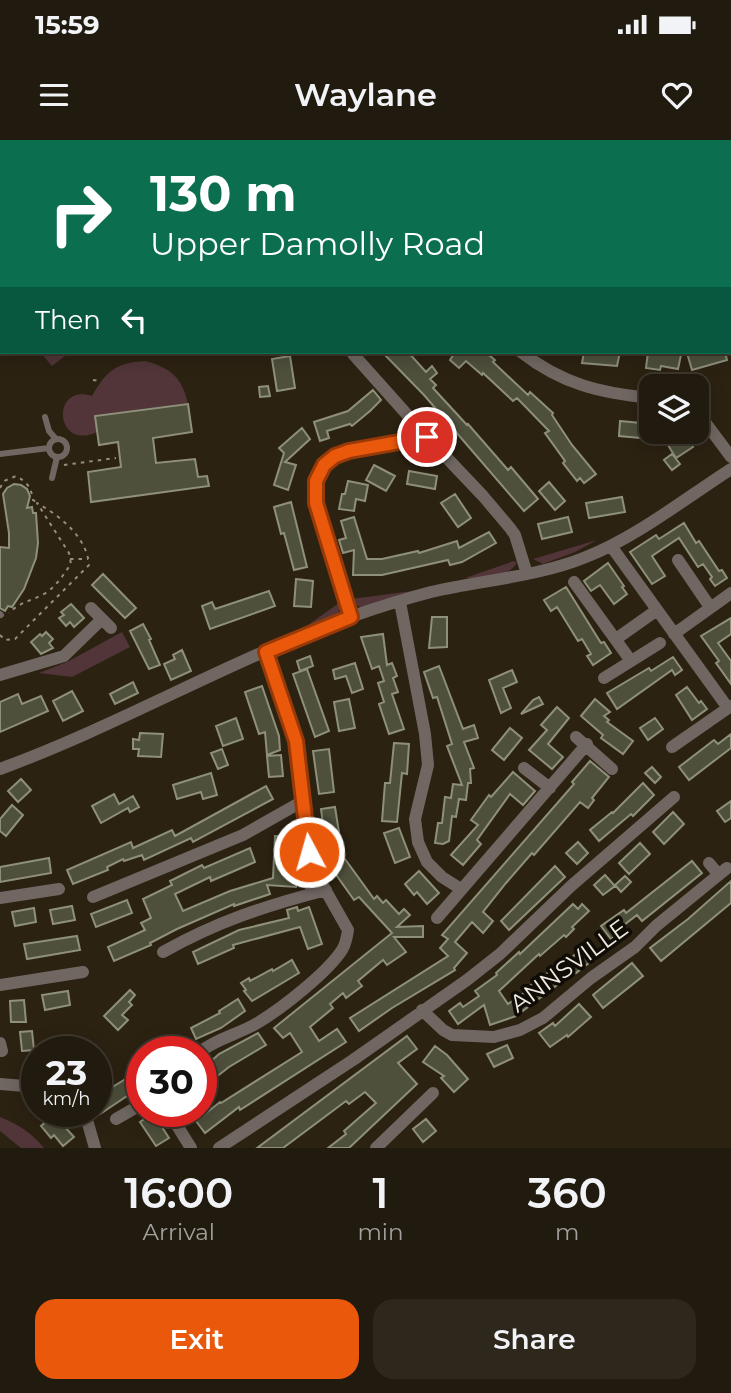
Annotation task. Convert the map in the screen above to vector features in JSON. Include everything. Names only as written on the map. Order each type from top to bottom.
[{"type":"street","points":[[353,354],[483,496],[515,535],[527,574]]},
{"type":"street","points":[[524,354],[553,374],[577,384],[605,392],[639,396]]},
{"type":"street","points":[[709,427],[731,457]]},
{"type":"street","points":[[351,617],[316,503],[316,481],[324,465],[335,456],[427,437]]},
{"type":"street","points":[[0,769],[52,750],[266,652],[351,617],[429,593],[527,574],[584,558],[611,546],[731,470]]},
{"type":"street","points":[[611,546],[730,707],[672,747]]},
{"type":"street","points":[[678,560],[710,607]]},
{"type":"street","points":[[574,582],[631,661]]},
{"type":"street","points":[[674,634],[731,593]]},
{"type":"street","points":[[400,602],[425,734],[428,765],[415,820],[418,842],[427,862],[461,890]]},
{"type":"street","points":[[0,675],[64,656],[106,624],[91,608]]},
{"type":"street","points":[[615,639],[657,610]]},
{"type":"street","points":[[604,678],[660,643]]},
{"type":"street","points":[[217,1043],[264,1019],[298,993],[341,951],[347,939],[348,930],[314,870],[309,852],[296,741],[266,652]]},
{"type":"street","points":[[437,918],[550,788],[581,740],[612,769]]},
{"type":"street","points":[[524,768],[550,788]]},
{"type":"street","name":"ANNSVILLE","points":[[219,1148],[353,1060],[467,980],[674,797]]},
{"type":"street","points":[[93,897],[243,835],[303,801]]},
{"type":"street","name":"ANNSVILLE","points":[[422,1010],[452,1035],[494,1037],[520,1030],[543,1018],[591,978],[635,947],[656,926],[723,872],[709,863]]},
{"type":"street","points":[[0,898],[59,889]]},
{"type":"street","points":[[163,952],[228,919],[326,890]]},
{"type":"street","points":[[0,985],[83,972]]},
{"type":"street","points":[[0,1084],[21,1086]]},
{"type":"street","points":[[376,1148],[433,1093]]},
{"type":"street","points":[[116,1119],[126,1113]]},
{"type":"street","points":[[88,1127],[95,1148]]},
{"type":"street","points":[[178,1127],[191,1148]]},
{"type":"lane","points":[[45,417],[49,431],[56,439],[64,441],[67,449],[62,456],[51,454],[49,448],[51,442],[56,439]]},
{"type":"lane","points":[[0,454],[49,448]]},
{"type":"lane","points":[[52,478],[57,457]]},
{"type":"path","points":[[93,380],[100,382]]},
{"type":"path","points":[[56,466],[116,457]]},
{"type":"path","points":[[0,488],[4,481],[16,476],[24,480],[32,489],[33,499],[69,553],[71,564],[56,585],[43,595],[19,603]]},
{"type":"path","points":[[0,635],[5,640],[15,639],[89,565],[88,552],[70,529],[56,514],[37,503]]},
{"type":"path","points":[[70,559],[89,559]]},
{"type":"shaded area","points":[[42,354],[67,354],[52,366]]},
{"type":"shaded area","points":[[145,361],[162,367],[179,380],[188,404],[95,416],[97,432],[83,436],[72,433],[63,416],[69,399],[79,394],[92,396],[107,374],[119,366]]},
{"type":"shaded area","points":[[597,540],[543,564],[533,559]]},
{"type":"shaded area","points":[[514,561],[517,563],[512,569],[500,576],[465,578]]},
{"type":"shaded area","points":[[420,590],[364,609],[354,604],[351,599]]},
{"type":"shaded area","points":[[339,603],[336,618],[294,635]]},
{"type":"shaded area","points":[[122,632],[130,647],[72,677],[39,673],[67,662]]},
{"type":"shaded area","points":[[0,1117],[24,1130],[44,1148],[21,1148],[0,1131]]},
{"type":"building","points":[[384,354],[410,354],[426,372],[432,366],[437,373],[430,379],[436,385],[433,388],[508,470],[511,467],[538,499],[524,511],[424,395]]},
{"type":"building","points":[[454,354],[488,354],[528,395],[530,392],[553,413],[572,445],[596,474],[584,483],[580,478],[577,481],[545,433],[549,431],[517,398],[513,401],[466,361],[459,368],[450,360]]},
{"type":"building","points":[[584,354],[620,354],[617,366],[582,363]]},
{"type":"building","points":[[648,354],[681,355],[678,369],[661,366],[660,370],[646,368]]},
{"type":"building","points":[[687,354],[726,354],[727,360],[692,370]]},
{"type":"building","points":[[290,356],[295,388],[277,391],[272,359]]},
{"type":"building","points":[[268,386],[270,396],[260,397],[259,387]]},
{"type":"building","points":[[373,390],[381,400],[370,411],[352,426],[350,424],[327,431],[329,438],[320,441],[314,422],[348,411]]},
{"type":"building","points":[[188,404],[192,432],[153,438],[156,463],[195,459],[198,477],[207,476],[209,486],[91,502],[88,472],[121,467],[118,442],[99,445],[95,416]]},
{"type":"building","points":[[620,421],[639,423],[639,438],[619,436]]},
{"type":"building","points":[[302,428],[310,439],[285,462],[296,465],[288,490],[274,485],[284,453],[279,448]]},
{"type":"building","points":[[667,444],[691,444],[693,447],[676,458]]},
{"type":"building","points":[[672,454],[680,464],[672,470],[664,460]]},
{"type":"building","points":[[374,465],[395,476],[386,491],[366,480]]},
{"type":"building","points":[[409,471],[437,476],[435,489],[407,484]]},
{"type":"building","points":[[348,481],[368,485],[365,501],[356,499],[354,511],[339,509]]},
{"type":"building","points":[[549,482],[565,501],[555,510],[539,491]]},
{"type":"building","points":[[14,484],[27,489],[30,496],[27,508],[32,507],[33,513],[36,513],[38,543],[36,558],[24,589],[12,607],[8,606],[5,611],[0,608],[0,547],[9,548],[9,533],[3,494]]},
{"type":"building","points":[[455,494],[471,518],[458,527],[441,503]]},
{"type":"building","points":[[622,497],[625,512],[589,518],[586,503]]},
{"type":"building","points":[[291,502],[307,567],[294,570],[274,507]]},
{"type":"building","points":[[354,517],[367,559],[382,559],[418,551],[419,553],[457,541],[459,548],[489,532],[496,543],[462,562],[450,565],[448,560],[382,575],[353,575],[354,550],[343,553],[339,540],[346,538],[341,521]]},
{"type":"building","points":[[568,517],[572,532],[542,539],[538,524]]},
{"type":"building","points":[[684,523],[696,543],[699,541],[719,571],[722,570],[727,578],[715,586],[703,564],[698,567],[679,538],[652,556],[665,576],[652,584],[630,552],[656,535],[659,539]]},
{"type":"building","points":[[608,563],[627,594],[614,604],[600,585],[591,591],[584,581]]},
{"type":"building","points":[[103,574],[136,608],[125,618],[92,585]]},
{"type":"building","points":[[296,579],[313,581],[311,607],[294,606]]},
{"type":"building","points":[[566,587],[601,643],[604,642],[611,653],[593,665],[587,656],[591,654],[582,639],[578,641],[557,607],[551,611],[544,600]]},
{"type":"building","points":[[269,591],[275,606],[210,629],[202,606],[212,602],[215,609]]},
{"type":"building","points":[[71,604],[84,618],[74,627],[70,622],[66,626],[59,618],[64,615],[61,612]]},
{"type":"building","points":[[432,617],[447,617],[447,647],[429,648]]},
{"type":"building","points":[[731,618],[731,634],[718,643],[731,661],[731,684],[701,636]]},
{"type":"building","points":[[143,624],[160,665],[149,669],[130,631]]},
{"type":"building","points":[[46,632],[53,639],[49,643],[53,648],[41,654],[31,642]]},
{"type":"building","points":[[383,634],[387,665],[392,663],[397,676],[393,678],[398,692],[392,694],[404,729],[389,734],[379,704],[384,702],[378,683],[384,681],[379,666],[372,669],[361,637]]},
{"type":"building","points":[[182,650],[191,671],[171,680],[164,664],[175,659],[173,655]]},
{"type":"building","points":[[310,656],[313,666],[300,671],[297,661]]},
{"type":"building","points":[[673,657],[682,670],[675,675],[672,670],[617,709],[607,693]]},
{"type":"building","points":[[355,663],[363,689],[352,693],[346,676],[335,679],[333,670]]},
{"type":"building","points":[[439,666],[463,729],[474,725],[478,738],[464,742],[474,768],[470,769],[471,783],[468,783],[466,800],[459,799],[456,817],[452,816],[449,841],[443,844],[435,843],[438,823],[442,823],[445,797],[451,798],[453,784],[462,785],[447,746],[452,744],[437,697],[433,698],[424,672]]},
{"type":"building","points":[[307,669],[329,731],[315,737],[293,674]]},
{"type":"building","points":[[512,670],[517,682],[503,688],[511,708],[501,713],[489,680]]},
{"type":"building","points":[[133,682],[138,693],[115,704],[110,694]]},
{"type":"building","points":[[262,686],[279,736],[280,750],[267,755],[265,732],[259,734],[245,692]]},
{"type":"building","points":[[687,687],[707,709],[692,720],[676,695]]},
{"type":"building","points":[[72,691],[83,711],[63,721],[53,701]]},
{"type":"building","points":[[18,694],[22,704],[41,696],[48,711],[0,732],[0,702]]},
{"type":"building","points":[[539,697],[543,704],[521,714],[533,700]]},
{"type":"building","points":[[349,699],[355,728],[339,731],[334,702]]},
{"type":"building","points":[[595,699],[610,712],[604,716],[609,720],[607,722],[633,741],[623,754],[601,738],[603,735],[581,716]]},
{"type":"building","points":[[557,707],[569,718],[548,744],[563,757],[552,769],[529,750],[547,730],[541,725]]},
{"type":"building","points":[[236,718],[243,739],[223,746],[216,726]]},
{"type":"building","points":[[655,718],[663,729],[648,740],[640,728]]},
{"type":"building","points":[[510,728],[522,738],[504,760],[492,750]]},
{"type":"building","points":[[140,733],[163,734],[161,757],[138,756],[139,749],[133,749],[133,739],[139,740]]},
{"type":"building","points":[[731,734],[731,748],[689,780],[679,767],[714,740],[718,744]]},
{"type":"building","points":[[394,743],[409,744],[407,774],[402,773],[397,822],[382,821],[385,783],[390,783]]},
{"type":"building","points":[[222,749],[228,765],[218,769],[211,753]]},
{"type":"building","points":[[329,749],[334,792],[319,794],[313,751]]},
{"type":"building","points":[[281,755],[283,776],[269,777],[267,756]]},
{"type":"building","points":[[590,761],[609,777],[592,798],[594,800],[588,808],[580,802],[506,883],[483,912],[493,921],[483,933],[472,922],[455,942],[467,953],[455,970],[359,1031],[350,1018],[448,956],[440,948],[448,939],[442,935],[574,784],[572,782]]},
{"type":"building","points":[[652,767],[661,777],[655,783],[645,773]]},
{"type":"building","points":[[513,772],[535,791],[523,805],[510,794],[477,840],[481,844],[463,865],[451,855],[478,825],[471,820],[489,795],[491,797]]},
{"type":"building","points":[[211,773],[217,795],[203,799],[201,792],[177,799],[173,785]]},
{"type":"building","points":[[21,779],[31,790],[18,802],[8,791]]},
{"type":"building","points":[[643,783],[654,795],[633,816],[631,814],[599,841],[590,830],[613,813]]},
{"type":"building","points":[[266,786],[273,799],[193,842],[191,838],[144,860],[142,855],[124,861],[123,859],[107,867],[108,870],[73,884],[67,870],[131,842],[133,848],[172,830],[175,836]]},
{"type":"building","points":[[114,794],[119,804],[133,796],[139,807],[130,812],[128,808],[101,823],[92,806]]},
{"type":"building","points":[[731,801],[731,818],[725,822],[717,811]]},
{"type":"building","points":[[12,805],[23,815],[6,836],[0,831],[0,819]]},
{"type":"building","points":[[335,807],[341,845],[326,847],[321,809]]},
{"type":"building","points":[[673,812],[684,824],[664,844],[653,832]]},
{"type":"building","points":[[399,828],[410,857],[395,863],[384,833]]},
{"type":"building","points":[[275,836],[289,837],[287,873],[296,874],[296,887],[267,885],[270,894],[234,904],[114,961],[108,947],[145,930],[141,923],[151,918],[143,899],[172,885],[170,881],[202,865],[204,868],[250,848],[255,862],[211,881],[210,877],[175,894],[183,911],[230,891],[273,878]]},
{"type":"building","points":[[578,842],[588,853],[577,864],[566,853]]},
{"type":"building","points":[[640,843],[650,854],[629,874],[619,863]]},
{"type":"building","points":[[49,858],[51,873],[0,882],[0,867]]},
{"type":"building","points":[[345,859],[374,899],[377,896],[383,903],[386,900],[399,914],[404,909],[410,915],[397,927],[423,926],[423,937],[394,937],[406,952],[387,965],[383,960],[358,981],[362,986],[346,998],[343,993],[330,1004],[333,1008],[310,1027],[319,1041],[337,1029],[346,1042],[240,1110],[239,1107],[217,1124],[217,1104],[302,1052],[290,1033],[283,1038],[274,1028],[392,933],[359,897],[354,900],[332,869]]},
{"type":"building","points":[[692,861],[702,873],[642,921],[637,915],[611,939],[601,926],[624,910],[626,913]]},
{"type":"building","points":[[555,866],[565,877],[509,930],[501,921]]},
{"type":"building","points":[[419,871],[439,893],[427,904],[417,892],[414,895],[405,884]]},
{"type":"building","points":[[605,875],[615,886],[603,895],[594,885]]},
{"type":"building","points":[[625,876],[631,882],[621,892],[615,885]]},
{"type":"building","points":[[731,881],[731,903],[661,961],[650,948]]},
{"type":"building","points":[[127,900],[132,913],[96,927],[91,914]]},
{"type":"building","points":[[573,904],[578,909],[582,904],[589,911],[572,927],[574,929],[566,937],[564,935],[540,956],[539,954],[499,991],[508,1004],[565,960],[569,965],[557,976],[561,982],[516,1016],[490,1025],[484,1005],[458,1024],[449,1011],[460,1003],[463,1007],[479,996],[475,991],[497,975],[496,973]]},
{"type":"building","points":[[72,906],[75,920],[53,924],[50,910]]},
{"type":"building","points":[[297,907],[298,911],[309,907],[322,944],[308,949],[300,927],[233,945],[234,948],[198,964],[193,952],[239,930],[289,918],[287,910]]},
{"type":"building","points":[[34,908],[36,922],[15,926],[12,912]]},
{"type":"building","points":[[77,936],[80,950],[27,959],[24,944]]},
{"type":"building","points":[[590,943],[599,955],[576,973],[567,961]]},
{"type":"building","points":[[292,960],[299,973],[252,1001],[241,983],[272,969],[273,971]]},
{"type":"building","points":[[632,963],[643,976],[603,1008],[593,995]]},
{"type":"building","points":[[130,990],[135,995],[129,1002],[132,1005],[122,1015],[128,1020],[118,1030],[104,1016]]},
{"type":"building","points":[[68,991],[70,1005],[45,1010],[42,995]]},
{"type":"building","points":[[238,999],[245,1011],[221,1028],[203,1036],[195,1036],[191,1028],[220,1013],[219,1011]]},
{"type":"building","points":[[24,1000],[26,1022],[11,1022],[10,1001]]},
{"type":"building","points":[[579,1004],[591,1017],[568,1037],[567,1035],[550,1047],[539,1033],[553,1023],[555,1026]]},
{"type":"building","points":[[32,1031],[33,1036],[21,1036],[21,1042],[20,1032]]},
{"type":"building","points":[[258,1033],[266,1045],[217,1076],[219,1054]]},
{"type":"building","points":[[407,1036],[417,1049],[398,1063],[417,1084],[349,1148],[328,1148],[376,1103],[365,1092],[349,1104],[346,1101],[283,1148],[257,1148]]},
{"type":"building","points":[[507,1045],[513,1058],[494,1067],[487,1054]]},
{"type":"building","points":[[435,1046],[447,1055],[468,1079],[454,1092],[441,1078],[444,1076],[423,1062]]},
{"type":"building","points":[[126,1079],[126,1097],[112,1106],[112,1087]]},
{"type":"building","points":[[426,1119],[436,1131],[423,1142],[413,1129]]},
{"type":"building","points":[[42,1127],[65,1127],[74,1137],[63,1146],[54,1135],[51,1138]]},
{"type":"building","points":[[143,1127],[162,1127],[169,1138],[156,1146]]},
{"type":"building","points":[[200,1127],[213,1127],[205,1133]]},
{"type":"route","points":[[309,852],[296,741],[282,692],[266,652],[351,617],[316,503],[316,481],[324,465],[335,456],[349,451],[427,437]]}]
